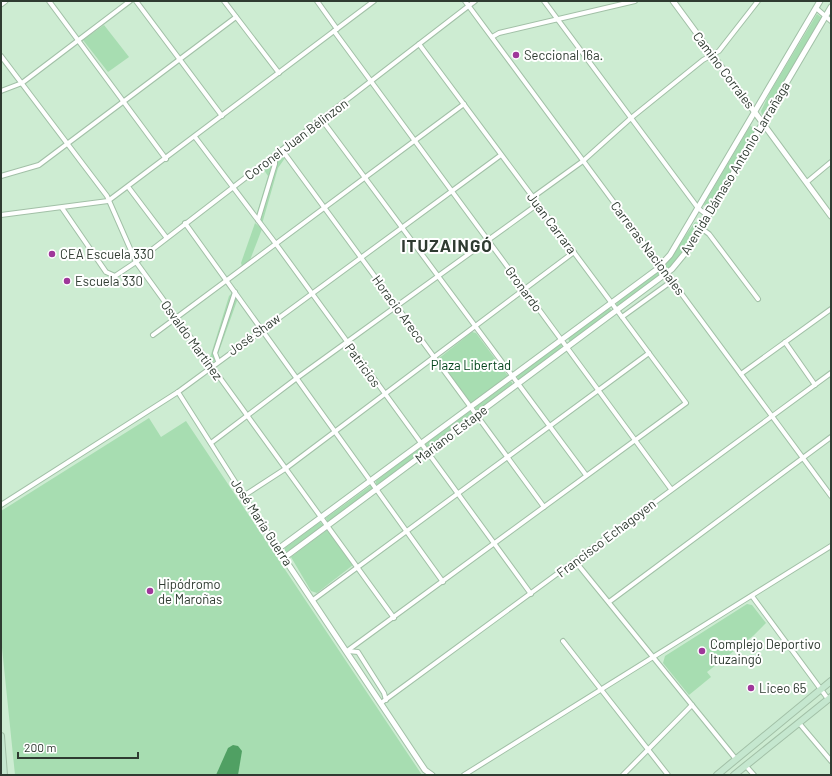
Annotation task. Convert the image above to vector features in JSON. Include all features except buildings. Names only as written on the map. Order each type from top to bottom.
[{"type":"main road","points":[[717,775],[831,681]]},
{"type":"main road","points":[[734,775],[830,698]]},
{"type":"main road","points":[[1,736],[4,775]]},
{"type":"street","points":[[1,4],[5,1]]},
{"type":"street","points":[[49,1],[166,159]]},
{"type":"street","points":[[1,90],[22,84],[130,1]]},
{"type":"street","points":[[136,1],[222,116]]},
{"type":"street","points":[[224,1],[278,73]]},
{"type":"street","name":"Gronardo","points":[[317,1],[335,30],[414,140],[671,489]]},
{"type":"street","points":[[1,215],[108,201],[128,188],[374,1]]},
{"type":"street","name":"Carreras Nacionales","points":[[465,1],[831,496]]},
{"type":"street","name":"Coronel Juan Bélinzon","points":[[62,208],[106,272],[115,276],[136,262],[166,237],[372,82],[475,1]]},
{"type":"street","points":[[544,1],[698,208],[708,216]]},
{"type":"street","points":[[492,37],[499,33],[635,1]]},
{"type":"street","name":"Camino Corrales","points":[[673,1],[831,216]]},
{"type":"street","points":[[533,197],[583,161],[631,118],[719,51],[758,1]]},
{"type":"street","name":"Avenida Dámaso Antonio Larrañaga","points":[[611,303],[661,265],[670,255],[820,1]]},
{"type":"street","name":"Avenida Dámaso Antonio Larrañaga","points":[[617,311],[667,274],[684,255],[831,7]]},
{"type":"street","points":[[816,8],[826,15],[831,21]]},
{"type":"street","points":[[1,176],[39,165],[236,17]]},
{"type":"street","name":"Juan Carrara","points":[[419,44],[686,403],[635,440]]},
{"type":"street","name":"Osvaldo Martínez","points":[[1,56],[68,143],[108,201],[136,262],[394,618]]},
{"type":"street","points":[[153,335],[464,104]]},
{"type":"street","points":[[322,120],[586,475]]},
{"type":"street","name":"Patricios","points":[[195,137],[276,244],[531,594]]},
{"type":"street","name":"Horacio Areco","points":[[282,150],[544,507]]},
{"type":"street","points":[[258,220],[275,164],[275,155]]},
{"type":"street","name":"José Shaw","points":[[1,505],[178,392],[211,366],[501,155]]},
{"type":"street","points":[[806,182],[831,162]]},
{"type":"street","points":[[128,188],[166,237]]},
{"type":"street","points":[[211,443],[297,378],[538,204]]},
{"type":"street","points":[[185,223],[443,582]]},
{"type":"street","points":[[701,228],[709,234],[758,299]]},
{"type":"street","points":[[245,495],[285,469],[574,252]]},
{"type":"street","points":[[622,317],[672,280]]},
{"type":"street","points":[[218,361],[215,353],[235,292]]},
{"type":"street","name":"Mariano Estape","points":[[278,549],[611,303]]},
{"type":"street","points":[[741,374],[831,309]]},
{"type":"street","name":"Mariano Estape","points":[[284,558],[617,311]]},
{"type":"street","points":[[785,342],[815,385]]},
{"type":"street","points":[[313,600],[649,354]]},
{"type":"street","name":"Francisco Echagoyen","points":[[381,703],[831,373]]},
{"type":"street","name":"José María Guerra","points":[[178,392],[278,549],[425,770],[432,775]]},
{"type":"street","points":[[609,602],[831,437]]},
{"type":"street","points":[[347,651],[635,440]]},
{"type":"street","points":[[464,775],[831,546]]},
{"type":"street","points":[[575,561],[736,758]]},
{"type":"street","points":[[752,596],[820,690],[830,698]]},
{"type":"street","points":[[563,641],[668,775]]},
{"type":"street","name":"José María Guerra","points":[[347,651],[358,652],[384,693],[386,700]]},
{"type":"street","points":[[622,775],[649,750],[692,705]]},
{"type":"street","points":[[800,723],[831,761]]},
{"type":"street","points":[[746,766],[754,775]]},
{"type":"green space","points":[[817,14],[821,17],[821,19],[765,114],[762,115],[761,111],[770,92]]},
{"type":"green space","points":[[104,25],[129,57],[108,72],[83,40]]},
{"type":"green space","points":[[750,126],[755,128],[755,131],[710,208],[706,209],[704,204]]},
{"type":"green space","points":[[279,155],[285,158],[278,168],[262,224],[256,216],[268,176],[262,167]]},
{"type":"green space","points":[[695,222],[698,223],[699,226],[688,246],[670,268],[665,268],[666,264]]},
{"type":"green space","points":[[255,223],[262,229],[250,260],[242,266],[241,263]]},
{"type":"green space","points":[[658,272],[662,274],[619,307],[616,306],[617,302]]},
{"type":"green space","points":[[232,293],[238,298],[218,354],[220,358],[211,363],[209,361],[229,296]]},
{"type":"green space","points":[[609,308],[611,309],[611,312],[571,342],[569,341],[568,338]]},
{"type":"green space","name":"Plaza Libertad","points":[[472,332],[476,333],[508,376],[472,403],[469,402],[438,359]]},
{"type":"green space","points":[[559,345],[562,345],[561,349],[520,380],[518,379],[517,376]]},
{"type":"green space","points":[[512,382],[512,385],[478,411],[476,410],[475,407]]},
{"type":"green space","points":[[471,412],[471,415],[427,448],[425,444]]},
{"type":"green space","name":"Hipódromo de Maroñas","points":[[149,418],[161,437],[186,421],[422,775],[15,775],[1,638],[1,511]]},
{"type":"green space","points":[[419,448],[422,449],[422,453],[378,485],[376,484],[376,481]]},
{"type":"green space","points":[[372,486],[372,489],[329,522],[327,521],[326,518]]},
{"type":"green space","points":[[320,522],[323,525],[322,527],[287,552],[285,551],[285,548]]},
{"type":"green space","points":[[328,529],[353,565],[317,593],[311,591],[291,557]]},
{"type":"green space","name":"Complejo Deportivo Ituzaingó","points":[[747,604],[752,605],[766,623],[753,636],[707,672],[711,677],[689,695],[663,663],[665,656]]},
{"type":"shaded area","points":[[233,745],[238,746],[242,751],[238,775],[216,775],[228,748]]},
{"type":"place","name":"Seccional 16a.","points":[[516,55]]},
{"type":"place","name":"CEA Escuela 330","points":[[52,254]]},
{"type":"place","name":"Escuela 330","points":[[67,281]]},
{"type":"place","name":"Hipódromo de Maroñas","points":[[150,591]]},
{"type":"place","name":"Complejo Deportivo Ituzaingó","points":[[702,651]]},
{"type":"place","name":"Liceo 65","points":[[751,688]]},
{"type":"district","name":"ITUZAINGÓ","points":[[447,245]]}]
